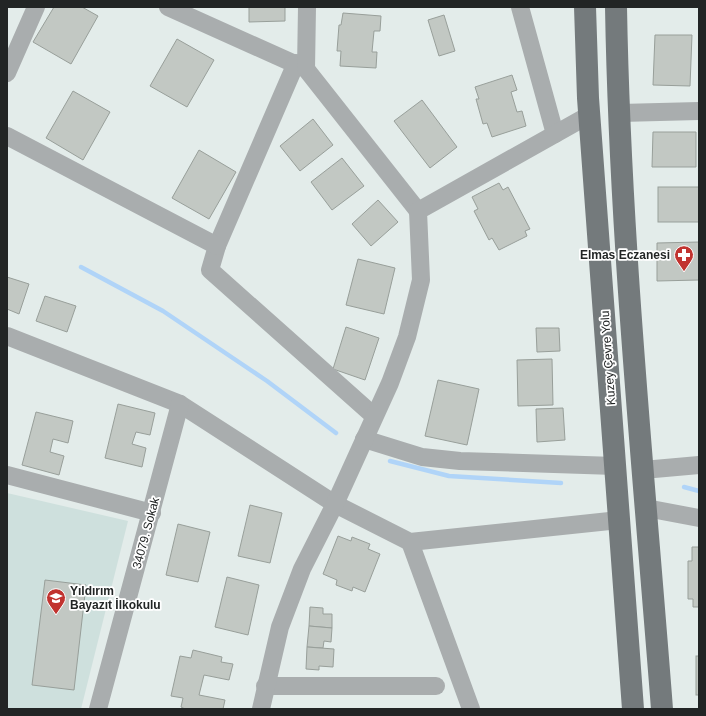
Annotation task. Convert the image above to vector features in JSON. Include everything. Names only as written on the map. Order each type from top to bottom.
[{"type":"main road","name":"Kuzey Çevre Yolu","points":[[585,7],[589,115],[633,709]]},
{"type":"main road","points":[[616,7],[617,78],[626,246],[662,709]]},
{"type":"street","points":[[7,73],[36,7]]},
{"type":"street","points":[[168,7],[245,43],[301,66],[418,211],[421,280],[407,337],[390,383],[335,504],[302,569],[282,619],[265,686],[261,709]]},
{"type":"street","points":[[307,7],[301,66],[217,246],[210,270],[374,416]]},
{"type":"street","points":[[520,7],[555,134]]},
{"type":"street","points":[[620,113],[699,111]]},
{"type":"street","points":[[418,211],[589,115]]},
{"type":"street","points":[[7,136],[217,246]]},
{"type":"street","points":[[7,336],[180,404],[335,504],[410,542],[619,520]]},
{"type":"street","name":"34079. Sokak","points":[[98,709],[152,513],[180,404]]},
{"type":"street","points":[[364,439],[422,457],[453,460],[615,466]]},
{"type":"street","points":[[643,470],[699,465]]},
{"type":"street","points":[[7,475],[152,513]]},
{"type":"street","points":[[646,508],[699,518]]},
{"type":"street","points":[[410,542],[471,709]]},
{"type":"street","points":[[265,686],[436,686]]},
{"type":"shaded area","name":"Yıldırım Bayazıt İlkokulu","points":[[7,493],[128,521],[81,709],[7,709]]},
{"type":"building","points":[[54,7],[82,7],[98,16],[71,64],[33,42]]},
{"type":"building","points":[[249,7],[285,7],[285,21],[249,22]]},
{"type":"building","points":[[343,13],[381,16],[380,31],[374,31],[372,52],[377,52],[376,68],[340,66],[341,51],[337,51],[339,25],[341,25]]},
{"type":"building","points":[[444,15],[455,51],[439,56],[428,20]]},
{"type":"building","points":[[655,35],[692,35],[690,86],[653,85]]},
{"type":"building","points":[[177,39],[214,60],[187,107],[150,86]]},
{"type":"building","points":[[512,75],[517,90],[511,92],[517,112],[522,111],[526,126],[492,137],[487,123],[483,124],[476,99],[479,99],[475,87]]},
{"type":"building","points":[[73,91],[110,112],[83,160],[46,138]]},
{"type":"building","points":[[422,100],[457,147],[430,168],[394,121]]},
{"type":"building","points":[[313,119],[333,145],[300,171],[280,146]]},
{"type":"building","points":[[653,132],[696,132],[696,167],[652,167]]},
{"type":"building","points":[[199,150],[236,172],[209,219],[172,198]]},
{"type":"building","points":[[342,158],[364,186],[332,210],[311,182]]},
{"type":"building","points":[[499,183],[503,190],[508,187],[530,229],[525,231],[527,236],[499,250],[492,238],[489,240],[474,211],[478,209],[472,197]]},
{"type":"building","points":[[658,187],[699,187],[699,222],[658,222]]},
{"type":"building","points":[[378,200],[398,222],[371,246],[352,224]]},
{"type":"building","points":[[699,242],[699,280],[657,281],[657,243]]},
{"type":"building","points":[[358,259],[395,268],[384,314],[346,305]]},
{"type":"building","points":[[7,277],[29,284],[19,314],[7,309]]},
{"type":"building","points":[[45,296],[76,306],[67,332],[36,321]]},
{"type":"building","points":[[346,327],[379,338],[365,380],[333,369]]},
{"type":"building","points":[[536,328],[559,328],[560,351],[537,352]]},
{"type":"building","points":[[552,359],[553,405],[518,406],[517,360]]},
{"type":"building","points":[[438,380],[479,389],[467,445],[425,436]]},
{"type":"building","points":[[118,404],[155,413],[150,435],[136,432],[132,444],[146,448],[142,467],[105,458]]},
{"type":"building","points":[[563,408],[565,440],[537,442],[536,409]]},
{"type":"building","points":[[36,412],[73,421],[68,443],[53,439],[50,452],[64,456],[59,475],[22,465]]},
{"type":"building","points":[[250,505],[282,513],[270,563],[238,556]]},
{"type":"building","points":[[178,524],[210,532],[198,582],[166,575]]},
{"type":"building","points":[[338,536],[351,541],[352,537],[370,544],[368,549],[380,554],[365,592],[353,587],[352,591],[336,585],[337,580],[323,574]]},
{"type":"building","points":[[692,547],[699,547],[699,607],[693,607],[693,599],[688,599],[688,561],[692,561]]},
{"type":"building","points":[[227,577],[259,585],[248,635],[215,627]]},
{"type":"building","points":[[45,580],[86,585],[74,690],[32,685]]},
{"type":"building","points":[[310,607],[323,608],[323,614],[332,614],[332,628],[309,626]]},
{"type":"building","points":[[309,626],[332,628],[331,642],[324,641],[323,648],[307,647]]},
{"type":"building","points":[[307,647],[334,649],[333,667],[319,666],[319,670],[306,669]]},
{"type":"building","points":[[193,650],[222,657],[221,662],[233,664],[229,680],[204,675],[199,695],[225,700],[223,709],[185,709],[181,707],[183,698],[171,696],[180,656],[191,658]]},
{"type":"building","points":[[696,656],[699,656],[699,695],[696,695]]},
{"type":"waterway","points":[[81,267],[163,311],[267,381],[336,433]]},
{"type":"waterway","points":[[390,461],[449,476],[561,483]]},
{"type":"waterway","points":[[684,487],[699,491]]},
{"type":"place","name":"Elmas Eczanesi","points":[[684,272]]},
{"type":"place","name":"Yıldırım Bayazıt İlkokulu","points":[[56,615]]}]
